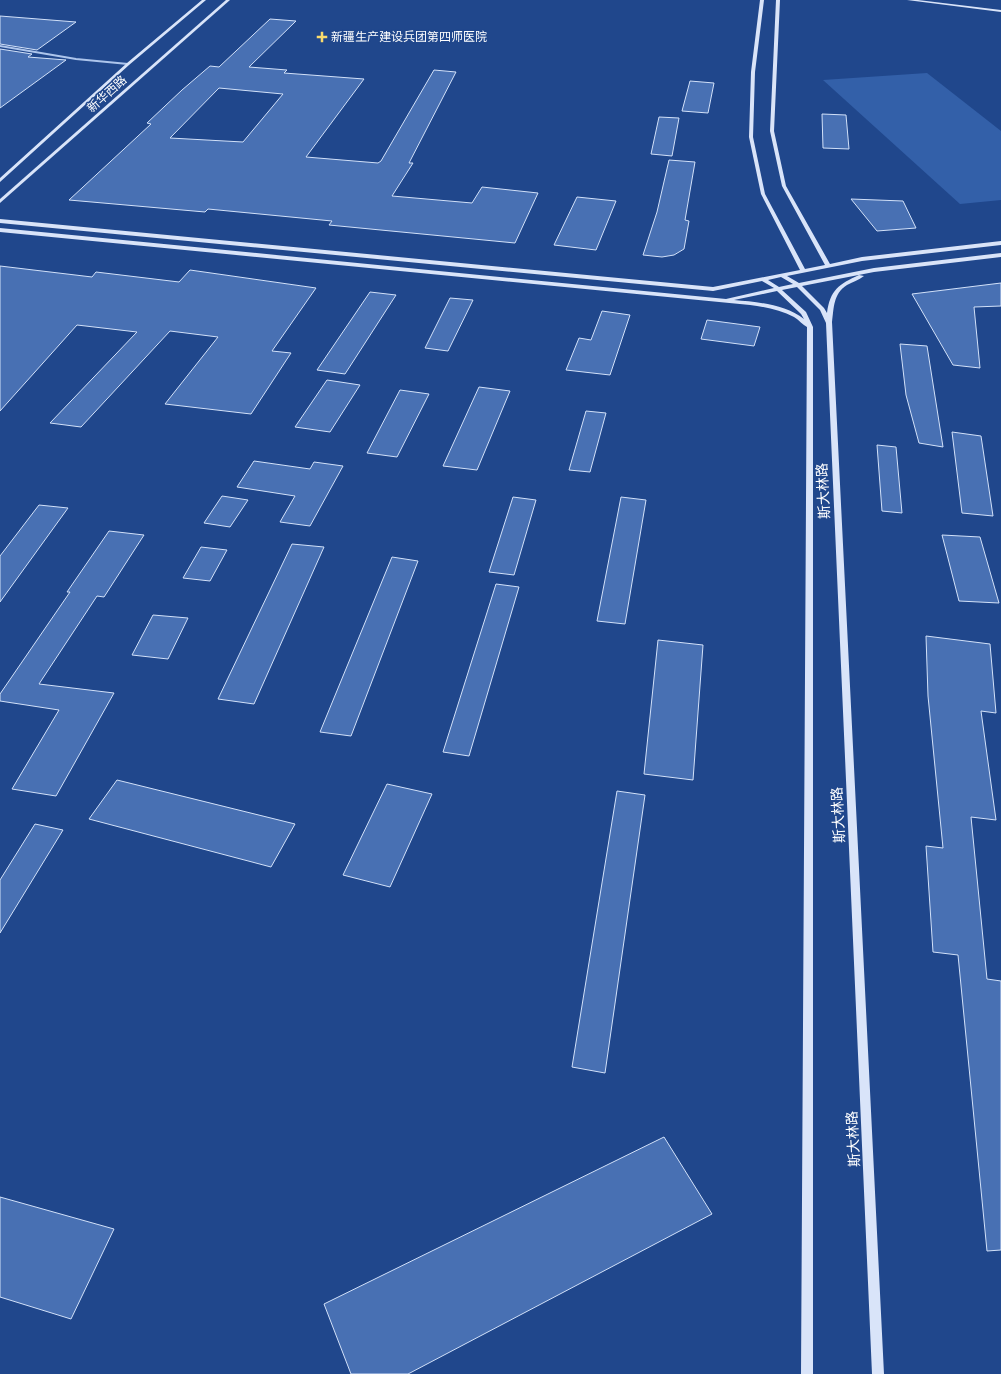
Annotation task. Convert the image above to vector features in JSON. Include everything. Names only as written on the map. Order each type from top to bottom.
[{"type":"main road","name":"新华西路","points":[[0,181],[128,64],[204,0]]},
{"type":"main road","name":"新华西路","points":[[0,202],[228,0]]},
{"type":"main road","points":[[762,0],[753,72],[751,136],[763,194],[803,271]]},
{"type":"main road","points":[[778,0],[772,131],[784,186],[828,266]]},
{"type":"main road","points":[[909,0],[1001,11]]},
{"type":"main road","points":[[0,221],[713,289],[862,259],[1001,243]]},
{"type":"main road","points":[[0,230],[722,300],[782,310],[796,316],[810,327]]},
{"type":"main road","points":[[722,300],[874,270],[1001,255]]},
{"type":"main road","points":[[829,323],[830,302],[837,290],[848,281],[874,270]]},
{"type":"main road","name":"斯大林路","points":[[782,275],[798,285],[822,309],[829,323],[878,1373]]},
{"type":"main road","name":"斯大林路","points":[[763,279],[778,289],[804,313],[810,327],[807,1374]]},
{"type":"street","points":[[0,46],[76,59],[128,64]]},
{"type":"shaded area","points":[[927,73],[1001,131],[1001,200],[960,204],[823,80]]},
{"type":"building","points":[[0,16],[76,22],[37,50],[0,44]]},
{"type":"building","points":[[270,19],[296,21],[249,67],[287,70],[284,73],[364,79],[306,157],[378,163],[381,161],[434,70],[456,72],[409,163],[413,163],[392,196],[472,203],[482,187],[538,193],[515,243],[329,225],[332,221],[208,209],[205,212],[69,200],[151,124],[147,123],[182,90],[210,66],[219,67]],"holes":[[[219,88],[283,94],[243,142],[170,138]]]},
{"type":"building","points":[[0,49],[32,54],[28,57],[66,60],[0,108]]},
{"type":"building","points":[[690,81],[714,83],[708,113],[682,111]]},
{"type":"building","points":[[822,114],[846,115],[849,149],[823,148]]},
{"type":"building","points":[[659,117],[679,118],[672,156],[651,154]]},
{"type":"building","points":[[669,160],[695,162],[685,220],[689,221],[684,249],[674,255],[662,257],[643,255],[657,212]]},
{"type":"building","points":[[577,197],[616,201],[596,250],[554,245]]},
{"type":"building","points":[[851,199],[903,201],[916,228],[877,231]]},
{"type":"building","points":[[0,266],[92,277],[96,272],[179,282],[190,270],[316,288],[272,351],[291,353],[251,414],[165,404],[218,337],[170,331],[81,427],[50,423],[137,332],[77,325],[0,411]]},
{"type":"building","points":[[1001,283],[1001,306],[974,307],[980,368],[953,365],[912,294]]},
{"type":"building","points":[[370,292],[396,295],[345,374],[317,370]]},
{"type":"building","points":[[450,298],[473,300],[448,351],[425,348]]},
{"type":"building","points":[[602,311],[630,315],[610,375],[566,370],[579,338],[591,340]]},
{"type":"building","points":[[707,320],[760,327],[754,346],[701,339]]},
{"type":"building","points":[[900,344],[927,346],[943,447],[919,443],[906,395]]},
{"type":"building","points":[[327,380],[360,385],[330,432],[295,427]]},
{"type":"building","points":[[479,387],[510,391],[477,470],[443,466]]},
{"type":"building","points":[[400,390],[429,394],[397,457],[367,453]]},
{"type":"building","points":[[586,411],[606,413],[590,472],[569,470]]},
{"type":"building","points":[[952,432],[981,436],[993,516],[962,513]]},
{"type":"building","points":[[877,445],[896,447],[902,513],[882,511]]},
{"type":"building","points":[[254,461],[310,469],[314,462],[343,466],[310,526],[280,522],[295,496],[237,487]]},
{"type":"building","points":[[222,496],[248,500],[230,527],[204,523]]},
{"type":"building","points":[[513,497],[536,500],[514,575],[489,572]]},
{"type":"building","points":[[621,497],[646,500],[625,624],[597,621]]},
{"type":"building","points":[[39,505],[68,508],[0,602],[0,556]]},
{"type":"building","points":[[109,531],[144,535],[104,597],[97,596],[39,684],[114,693],[56,796],[12,789],[59,710],[0,701],[0,694],[70,592],[67,592]]},
{"type":"building","points":[[942,535],[980,537],[999,603],[959,601]]},
{"type":"building","points":[[292,544],[324,547],[254,704],[218,699]]},
{"type":"building","points":[[201,547],[227,550],[210,581],[183,578]]},
{"type":"building","points":[[392,557],[418,561],[351,736],[320,732]]},
{"type":"building","points":[[496,584],[519,587],[469,756],[443,752]]},
{"type":"building","points":[[153,615],[188,618],[168,659],[132,655]]},
{"type":"building","points":[[926,636],[990,644],[996,713],[981,711],[996,820],[971,817],[987,979],[1001,981],[1001,1250],[987,1251],[958,955],[933,952],[926,846],[943,848],[928,696]]},
{"type":"building","points":[[658,640],[703,645],[693,780],[644,774]]},
{"type":"building","points":[[117,780],[295,824],[271,867],[89,819]]},
{"type":"building","points":[[387,784],[432,794],[390,887],[343,875]]},
{"type":"building","points":[[617,791],[645,795],[605,1073],[572,1067]]},
{"type":"building","points":[[35,824],[63,830],[0,933],[0,880]]},
{"type":"building","points":[[664,1137],[712,1214],[408,1374],[351,1374],[324,1304]]},
{"type":"building","points":[[0,1197],[114,1229],[71,1319],[0,1297]]},
{"type":"place","name":"新疆生产建设兵团第四师医院","points":[[322,37]]}]
